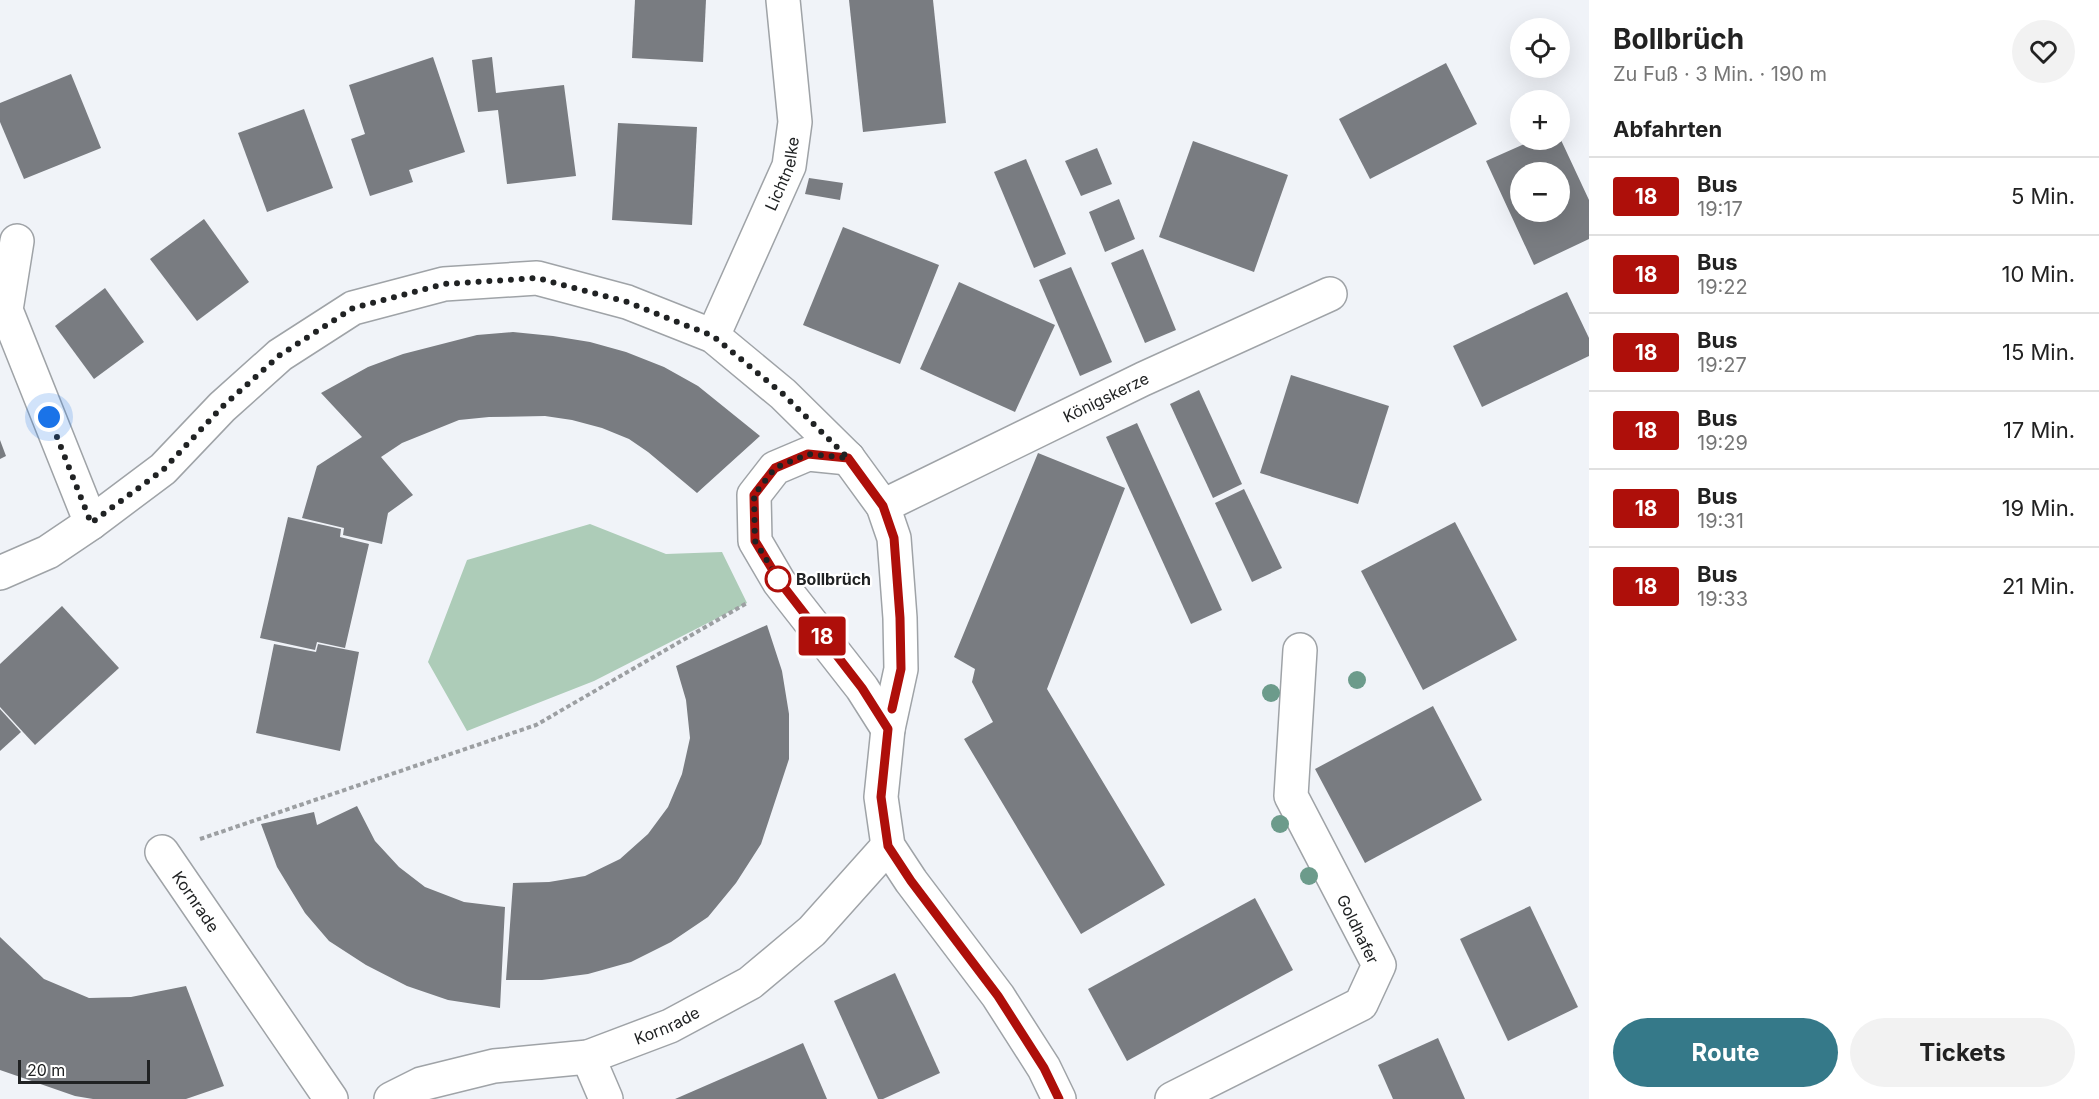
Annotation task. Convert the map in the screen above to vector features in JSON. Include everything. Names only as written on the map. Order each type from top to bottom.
[{"type":"street","name":"Lichtnelke","points":[[713,336],[789,166],[795,122],[783,0]]},
{"type":"street","points":[[17,241],[6,310],[91,523]]},
{"type":"street","points":[[0,573],[48,552],[163,470],[222,407],[280,355],[353,308],[444,284],[537,278],[627,302],[713,336],[783,394],[848,458],[883,506],[894,538],[901,669],[888,729],[881,797],[888,846],[911,881],[998,996],[1044,1068],[1059,1099]]},
{"type":"street","name":"Königskerze","points":[[883,506],[1132,384],[1330,294]]},
{"type":"street","points":[[848,458],[808,454],[775,468],[754,495],[755,541],[780,582],[862,688],[888,729]]},
{"type":"street","name":"Goldhafer","points":[[1172,1099],[1361,1004],[1379,966],[1291,796],[1300,650]]},
{"type":"street","name":"Kornrade","points":[[391,1099],[421,1084],[494,1066],[588,1057],[670,1026],[750,983],[812,931],[888,846]]},
{"type":"street","name":"Kornrade","points":[[162,852],[331,1099]]},
{"type":"street","points":[[588,1057],[606,1099]]},
{"type":"path","points":[[162,852],[536,725],[780,582]]},
{"type":"green space","points":[[590,524],[666,554],[722,552],[747,603],[594,681],[467,731],[428,662],[467,560]]},
{"type":"building","points":[[635,0],[706,0],[703,62],[632,58]]},
{"type":"building","points":[[849,0],[933,0],[946,123],[863,132]]},
{"type":"building","points":[[433,57],[465,152],[409,170],[413,182],[370,196],[351,139],[365,134],[349,85]]},
{"type":"building","points":[[492,57],[496,93],[564,85],[576,176],[507,184],[498,110],[478,112],[472,60]]},
{"type":"building","points":[[1446,63],[1477,124],[1370,179],[1339,119]]},
{"type":"building","points":[[71,74],[101,148],[24,179],[0,122],[0,103]]},
{"type":"building","points":[[304,109],[333,188],[267,212],[238,133]]},
{"type":"building","points":[[618,123],[697,127],[692,225],[612,220]]},
{"type":"building","points":[[1193,141],[1288,175],[1254,272],[1159,237]]},
{"type":"building","points":[[1097,148],[1112,184],[1081,196],[1065,161]]},
{"type":"building","points":[[1511,150],[1566,150],[1589,200],[1589,239],[1534,265],[1514,222],[1570,222],[1570,162],[1510,162],[1510,213],[1486,161]]},
{"type":"building","points":[[1026,159],[1066,254],[1034,268],[994,172]]},
{"type":"building","points":[[809,178],[843,183],[840,200],[805,194]]},
{"type":"building","points":[[1119,199],[1135,239],[1105,252],[1089,212]]},
{"type":"building","points":[[204,219],[249,282],[197,321],[150,259]]},
{"type":"building","points":[[843,227],[939,265],[900,364],[803,325]]},
{"type":"building","points":[[1143,249],[1176,330],[1145,343],[1111,263]]},
{"type":"building","points":[[1071,267],[1112,362],[1080,376],[1039,280]]},
{"type":"building","points":[[959,282],[1055,325],[1015,412],[920,369]]},
{"type":"building","points":[[105,288],[144,342],[94,379],[55,326]]},
{"type":"building","points":[[1567,292],[1589,338],[1589,356],[1482,407],[1453,346]]},
{"type":"building","points":[[513,332],[590,342],[626,352],[664,367],[698,386],[760,436],[697,493],[629,439],[602,428],[545,416],[459,420],[402,443],[381,457],[413,495],[388,513],[382,544],[343,535],[344,528],[302,518],[317,466],[362,437],[321,393],[368,367],[403,354],[477,335]]},
{"type":"building","points":[[1291,375],[1389,406],[1358,504],[1260,473]]},
{"type":"building","points":[[1199,390],[1242,484],[1213,498],[1170,404]]},
{"type":"building","points":[[1137,423],[1222,610],[1191,624],[1106,437]]},
{"type":"building","points":[[0,440],[6,456],[0,459]]},
{"type":"building","points":[[1038,453],[1125,488],[1047,689],[1165,885],[1081,934],[964,739],[993,722],[972,682],[975,669],[954,657]]},
{"type":"building","points":[[1244,489],[1282,568],[1252,582],[1215,503]]},
{"type":"building","points":[[288,517],[341,529],[340,537],[369,544],[345,648],[317,642],[315,650],[260,638]]},
{"type":"building","points":[[1455,522],[1517,640],[1423,690],[1361,571]]},
{"type":"building","points":[[62,606],[119,668],[35,745],[0,707],[0,664]]},
{"type":"building","points":[[767,625],[782,671],[789,714],[789,759],[761,844],[736,883],[708,917],[671,942],[631,962],[588,974],[542,980],[506,980],[513,883],[549,882],[585,876],[620,859],[648,834],[668,807],[682,774],[690,738],[686,700],[676,666]]},
{"type":"building","points":[[274,644],[316,652],[318,644],[359,652],[340,751],[256,733]]},
{"type":"building","points":[[1433,706],[1482,800],[1365,863],[1315,769]]},
{"type":"building","points":[[0,709],[21,732],[0,751]]},
{"type":"building","points":[[357,806],[375,841],[399,867],[425,887],[464,902],[505,907],[500,1008],[448,1000],[407,986],[366,965],[329,941],[305,913],[277,867],[261,824],[314,812],[317,825]]},
{"type":"building","points":[[1255,898],[1293,970],[1127,1061],[1088,989]]},
{"type":"building","points":[[1530,906],[1578,1007],[1508,1041],[1460,939]]},
{"type":"building","points":[[0,937],[44,979],[89,998],[131,997],[186,986],[224,1086],[186,1099],[93,1099],[75,1096],[0,1070]]},
{"type":"building","points":[[895,973],[940,1073],[883,1099],[878,1099],[834,1001]]},
{"type":"building","points":[[1438,1038],[1465,1099],[1393,1099],[1378,1065]]},
{"type":"building","points":[[803,1043],[827,1099],[675,1099],[767,1059]]},
{"type":"bus line","name":"18","points":[[892,709],[901,669],[894,538],[883,506],[848,458],[808,454],[775,468],[754,495],[755,541],[780,582],[862,688],[888,729],[881,797],[888,846],[911,881],[998,996],[1044,1068],[1059,1099]]},
{"type":"place","name":"Bollbrüch","points":[[778,579]]},
{"type":"route","points":[[49,417],[91,523],[163,470],[222,407],[280,355],[353,308],[444,284],[537,278],[627,302],[713,336],[783,394],[848,458],[808,454],[775,468],[754,495],[755,541],[780,582],[778,579]]}]
